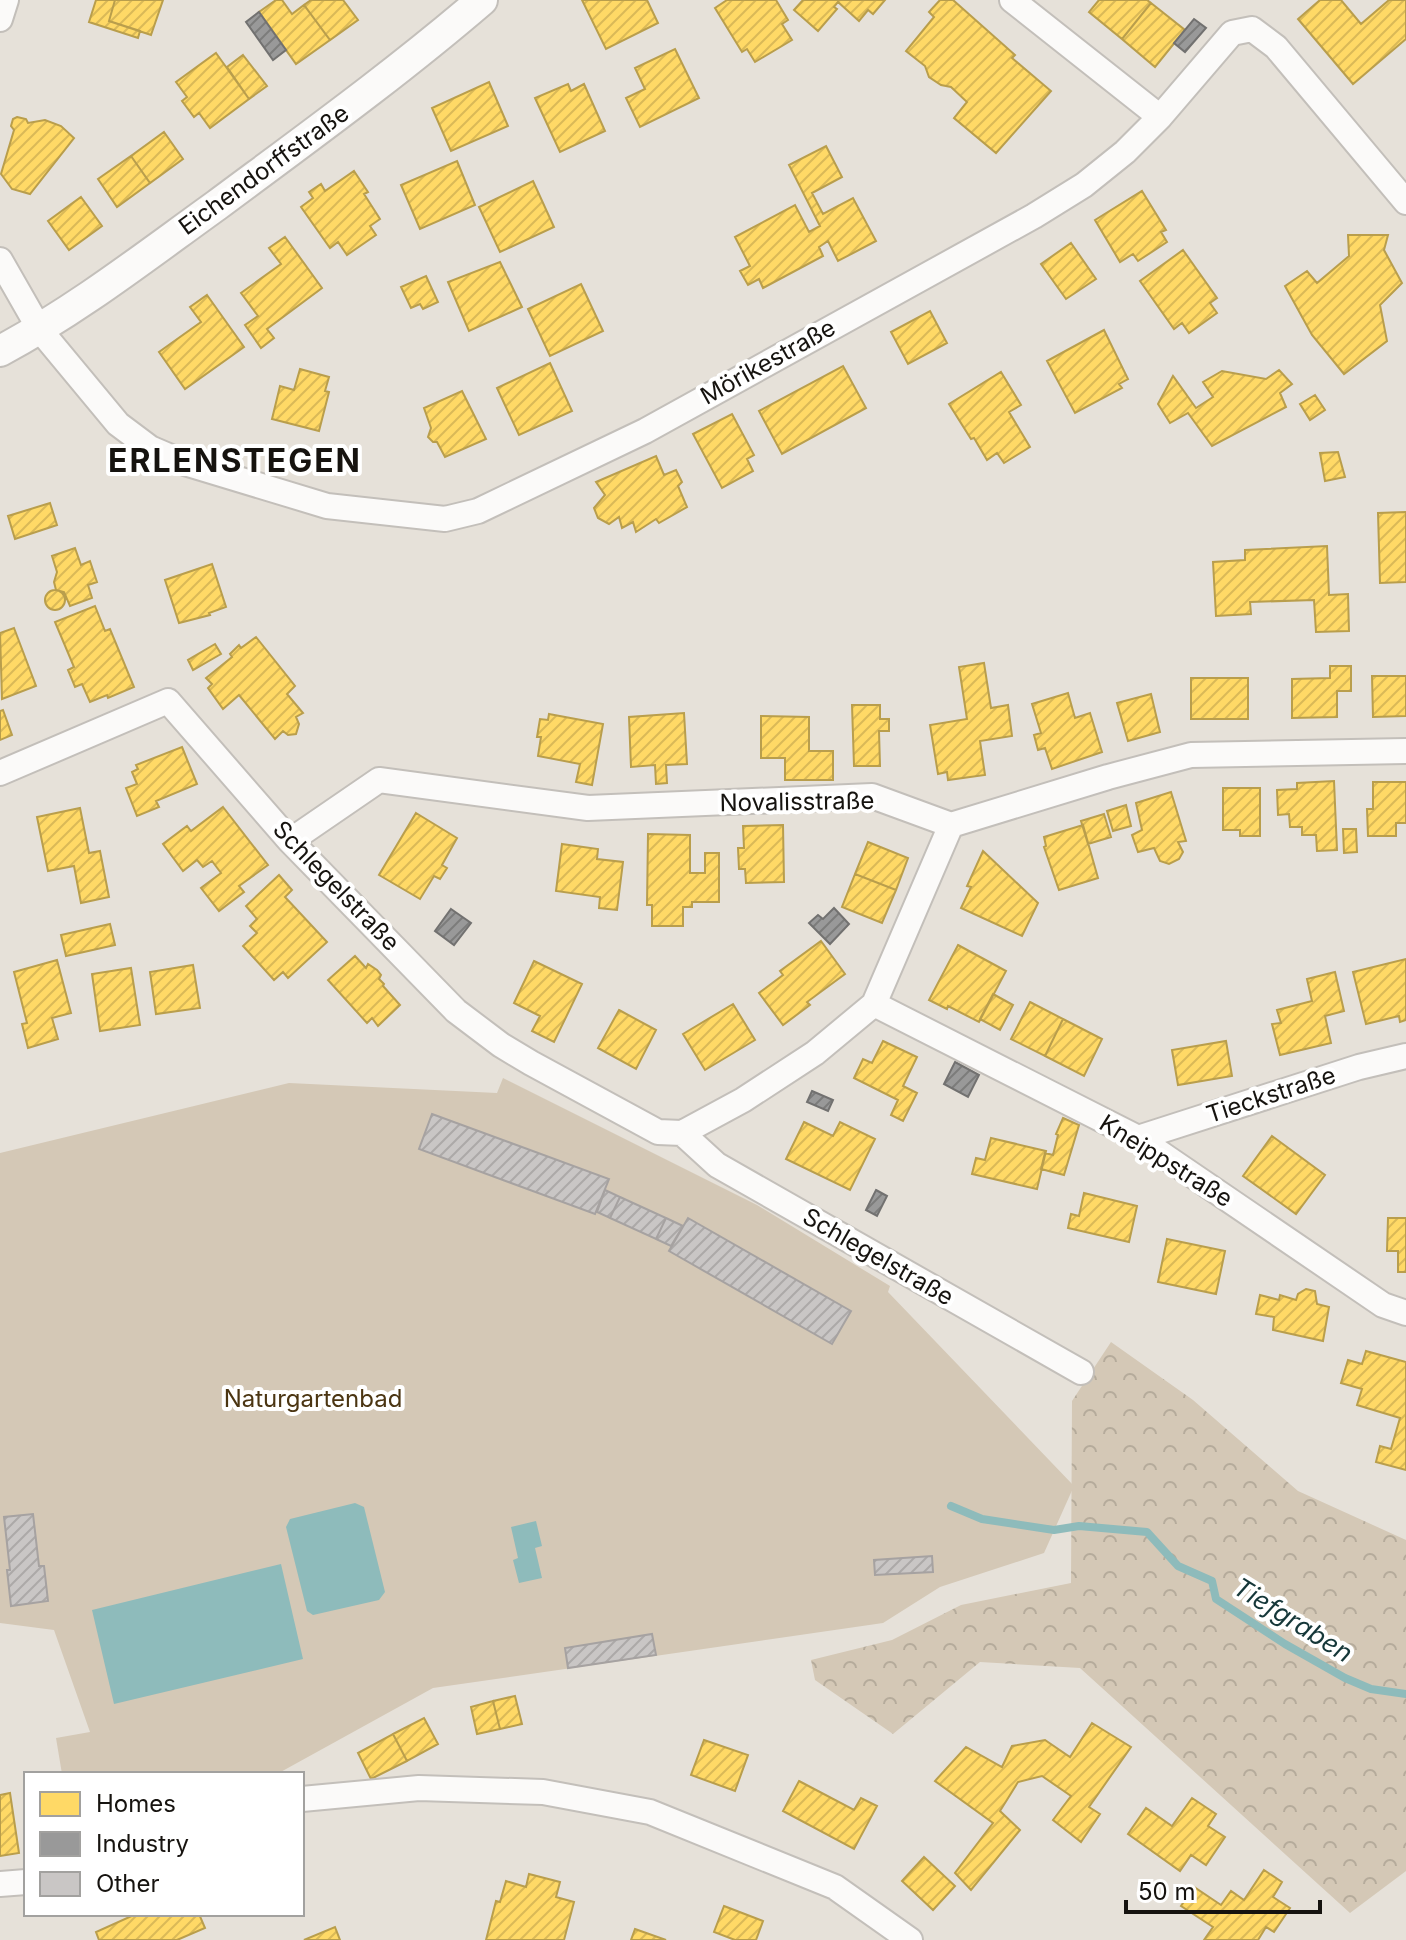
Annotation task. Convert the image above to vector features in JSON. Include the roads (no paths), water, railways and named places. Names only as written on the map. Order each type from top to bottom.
[{"type":"street","points":[[0,19],[6,0]]},
{"type":"street","name":"Eichendorffstraße","points":[[0,351],[40,330],[103,288],[364,97],[482,0]]},
{"type":"street","points":[[1012,0],[1160,117]]},
{"type":"street","name":"Mörikestraße","points":[[0,260],[40,330],[118,424],[150,448],[185,463],[327,506],[445,519],[478,511],[645,431],[1034,216],[1084,185],[1125,152],[1160,117],[1232,33],[1252,29],[1276,47],[1406,202]]},
{"type":"street","name":"Eichendorffstraße","points":[[0,377],[40,330]]},
{"type":"street","name":"Schlegelstraße","points":[[0,773],[168,701],[290,841],[456,1011],[501,1045],[658,1132],[682,1133],[717,1165],[1081,1372]]},
{"type":"street","points":[[682,1133],[743,1100],[815,1053],[874,1004],[951,825],[1191,755],[1406,751]]},
{"type":"street","name":"Novalisstraße","points":[[290,841],[379,780],[588,808],[872,796],[951,825]]},
{"type":"street","name":"Kneippstraße","points":[[874,1004],[1138,1138],[1383,1305],[1406,1313]]},
{"type":"street","name":"Tieckstraße","points":[[1138,1138],[1359,1067],[1406,1056]]},
{"type":"street","points":[[304,1799],[419,1788],[528,1792],[650,1812],[835,1887],[910,1940]]},
{"type":"street","points":[[0,1884],[24,1882]]},
{"type":"water","points":[[355,1503],[364,1507],[385,1592],[379,1600],[313,1615],[307,1611],[286,1527],[290,1519]]},
{"type":"water","points":[[536,1521],[542,1546],[535,1548],[542,1578],[519,1583],[513,1560],[518,1558],[511,1527]]},
{"type":"water","points":[[281,1564],[303,1659],[114,1704],[92,1610]]},
{"type":"waterway","name":"Tiefgraben","points":[[951,1506],[982,1519],[1054,1530],[1079,1526],[1147,1532],[1178,1566],[1212,1581],[1216,1599],[1285,1644],[1371,1689],[1406,1694]]},
{"type":"district","name":"ERLENSTEGEN","points":[[235,461]]},
{"type":"park label","name":"Naturgartenbad","points":[[313,1399]]}]
